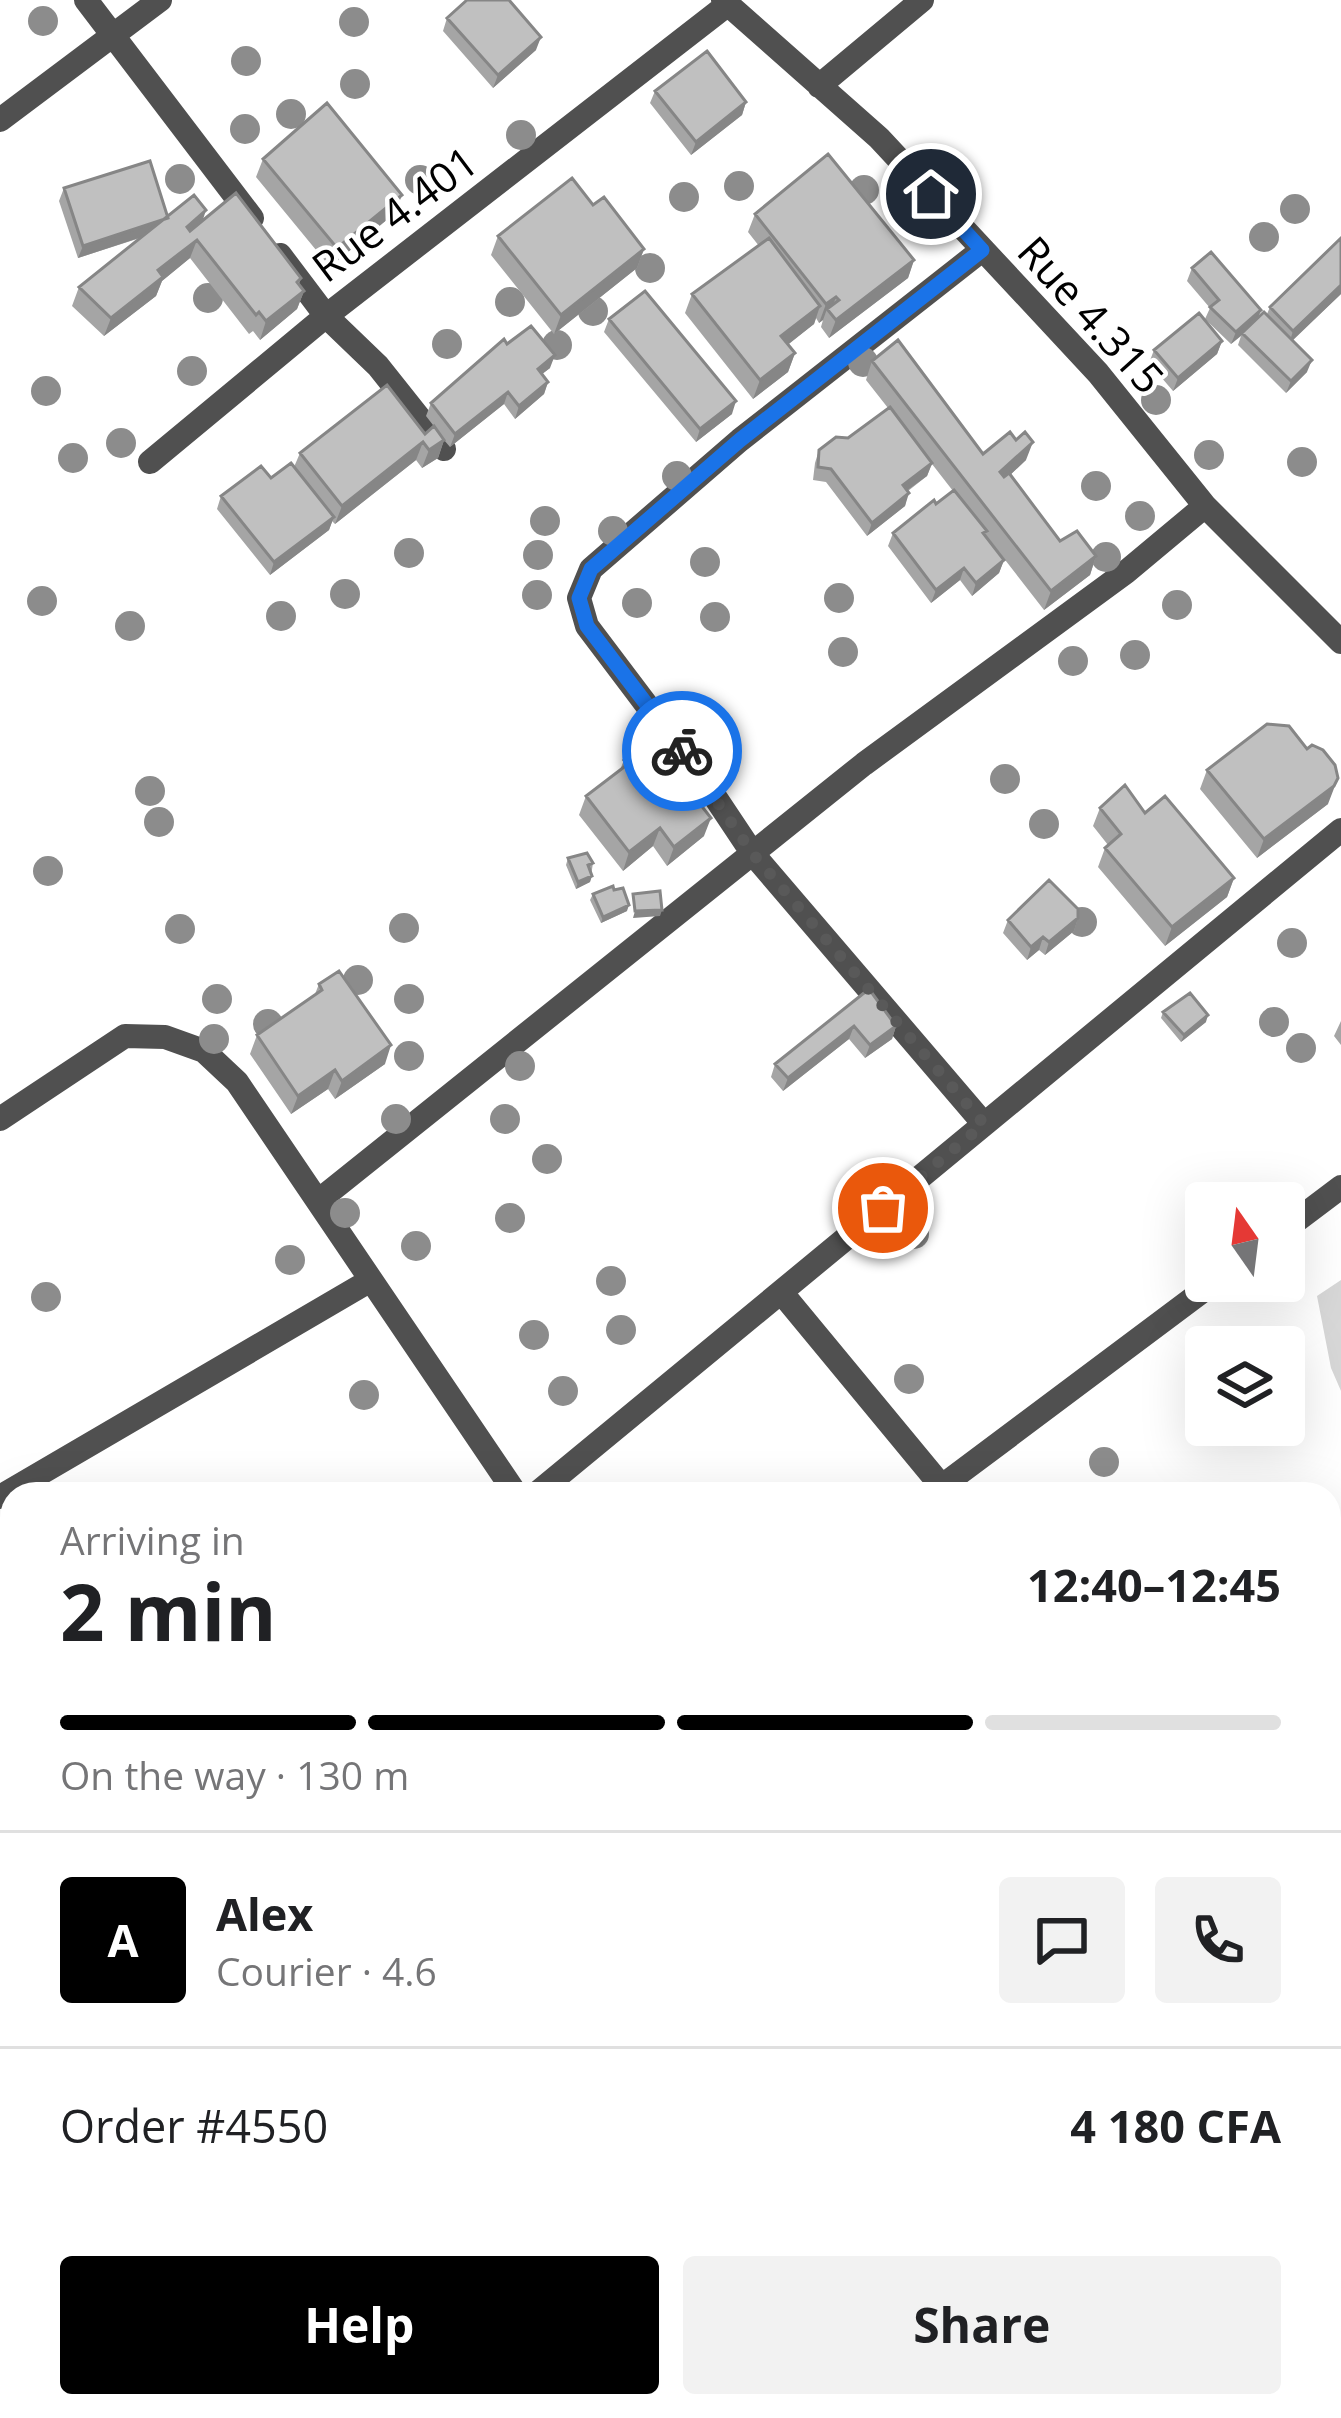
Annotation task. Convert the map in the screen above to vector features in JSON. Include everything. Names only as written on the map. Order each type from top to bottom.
[{"type":"street","name":"Rue 4.401","points":[[86,0],[326,316],[724,3]]},
{"type":"street","points":[[0,120],[160,0]]},
{"type":"street","points":[[819,86],[922,0]]},
{"type":"street","name":"Rue 4.315","points":[[724,3],[880,138],[1098,374],[1205,506],[1341,642]]},
{"type":"street","points":[[982,250],[723,454],[591,569],[579,598],[587,626],[753,854],[984,1124]]},
{"type":"street","points":[[150,462],[326,316],[378,365],[444,449]]},
{"type":"street","points":[[318,1201],[864,764],[1126,572],[1205,506]]},
{"type":"street","points":[[551,1482],[1341,830]]},
{"type":"street","points":[[0,1119],[125,1036],[165,1037],[204,1051],[237,1082],[508,1482]]},
{"type":"street","points":[[1305,1214],[1341,1187]]},
{"type":"street","points":[[26,1482],[371,1280]]},
{"type":"street","points":[[781,1292],[938,1482]]},
{"type":"street","points":[[955,1482],[1189,1302]]},
{"type":"shaded area","points":[[1341,1280],[1341,1391],[1331,1368],[1317,1296]]},
{"type":"building","points":[[467,0],[509,0],[541,37],[498,75],[447,18]]},
{"type":"building","points":[[707,51],[746,102],[696,142],[655,91]]},
{"type":"building","points":[[327,103],[402,195],[337,248],[263,159]]},
{"type":"building","points":[[828,154],[914,260],[836,320],[827,309],[839,300],[836,297],[826,304],[755,214]]},
{"type":"building","points":[[150,161],[168,218],[83,246],[64,188]]},
{"type":"building","points":[[572,178],[593,205],[604,197],[644,249],[561,315],[498,236]]},
{"type":"building","points":[[236,193],[301,278],[297,282],[304,291],[266,321],[259,312],[256,315],[197,240],[158,270],[163,277],[111,318],[79,287],[194,195],[206,210],[187,227],[190,231]]},
{"type":"building","points":[[769,238],[820,306],[781,336],[795,353],[760,380],[692,294]]},
{"type":"building","points":[[1341,238],[1341,285],[1293,331],[1270,307]]},
{"type":"building","points":[[1211,252],[1261,310],[1236,332],[1210,307],[1219,300],[1192,268]]},
{"type":"building","points":[[645,291],[736,401],[700,429],[609,319]]},
{"type":"building","points":[[1264,312],[1312,360],[1291,381],[1242,333]]},
{"type":"building","points":[[1199,313],[1222,341],[1178,378],[1154,350]]},
{"type":"building","points":[[531,326],[555,355],[538,369],[548,382],[519,406],[508,392],[455,434],[431,403],[504,339],[507,344]]},
{"type":"building","points":[[898,340],[983,454],[1010,432],[1016,440],[1025,432],[1033,442],[1000,472],[1004,477],[1009,473],[1060,541],[1077,531],[1096,556],[1051,591],[872,361]]},
{"type":"building","points":[[387,385],[425,434],[434,426],[444,440],[429,450],[423,442],[342,506],[300,453]]},
{"type":"building","points":[[890,407],[932,463],[903,485],[909,493],[872,523],[831,469],[818,467],[819,450],[836,437],[848,438]]},
{"type":"building","points":[[291,463],[334,517],[274,562],[221,496],[261,466],[271,478]]},
{"type":"building","points":[[954,490],[1004,560],[976,583],[964,568],[936,590],[893,533]]},
{"type":"building","points":[[1267,724],[1289,726],[1307,749],[1312,745],[1323,750],[1338,778],[1334,786],[1264,839],[1207,770]]},
{"type":"building","points":[[655,735],[687,775],[682,781],[711,818],[674,847],[660,828],[629,852],[586,796],[628,764],[624,760]]},
{"type":"building","points":[[1125,785],[1145,813],[1165,796],[1234,878],[1172,927],[1105,848],[1121,834],[1100,808]]},
{"type":"building","points":[[587,853],[593,863],[588,865],[592,876],[578,882],[568,858]]},
{"type":"building","points":[[1049,880],[1078,909],[1078,918],[1049,942],[1043,937],[1031,947],[1008,920]]},
{"type":"building","points":[[613,886],[614,890],[623,888],[629,905],[603,917],[593,894]]},
{"type":"building","points":[[660,891],[662,910],[635,911],[633,894]]},
{"type":"building","points":[[339,971],[391,1045],[342,1081],[335,1070],[298,1096],[257,1035],[322,990],[319,984]]},
{"type":"building","points":[[869,989],[896,1026],[870,1045],[854,1026],[788,1078],[775,1064]]},
{"type":"building","points":[[1190,993],[1208,1015],[1184,1035],[1163,1012]]},
{"type":"way so far","points":[[682,751],[753,854],[984,1124],[883,1208]]},
{"type":"route","points":[[682,751],[587,626],[579,598],[591,569],[740,440],[982,250],[931,194]]}]
